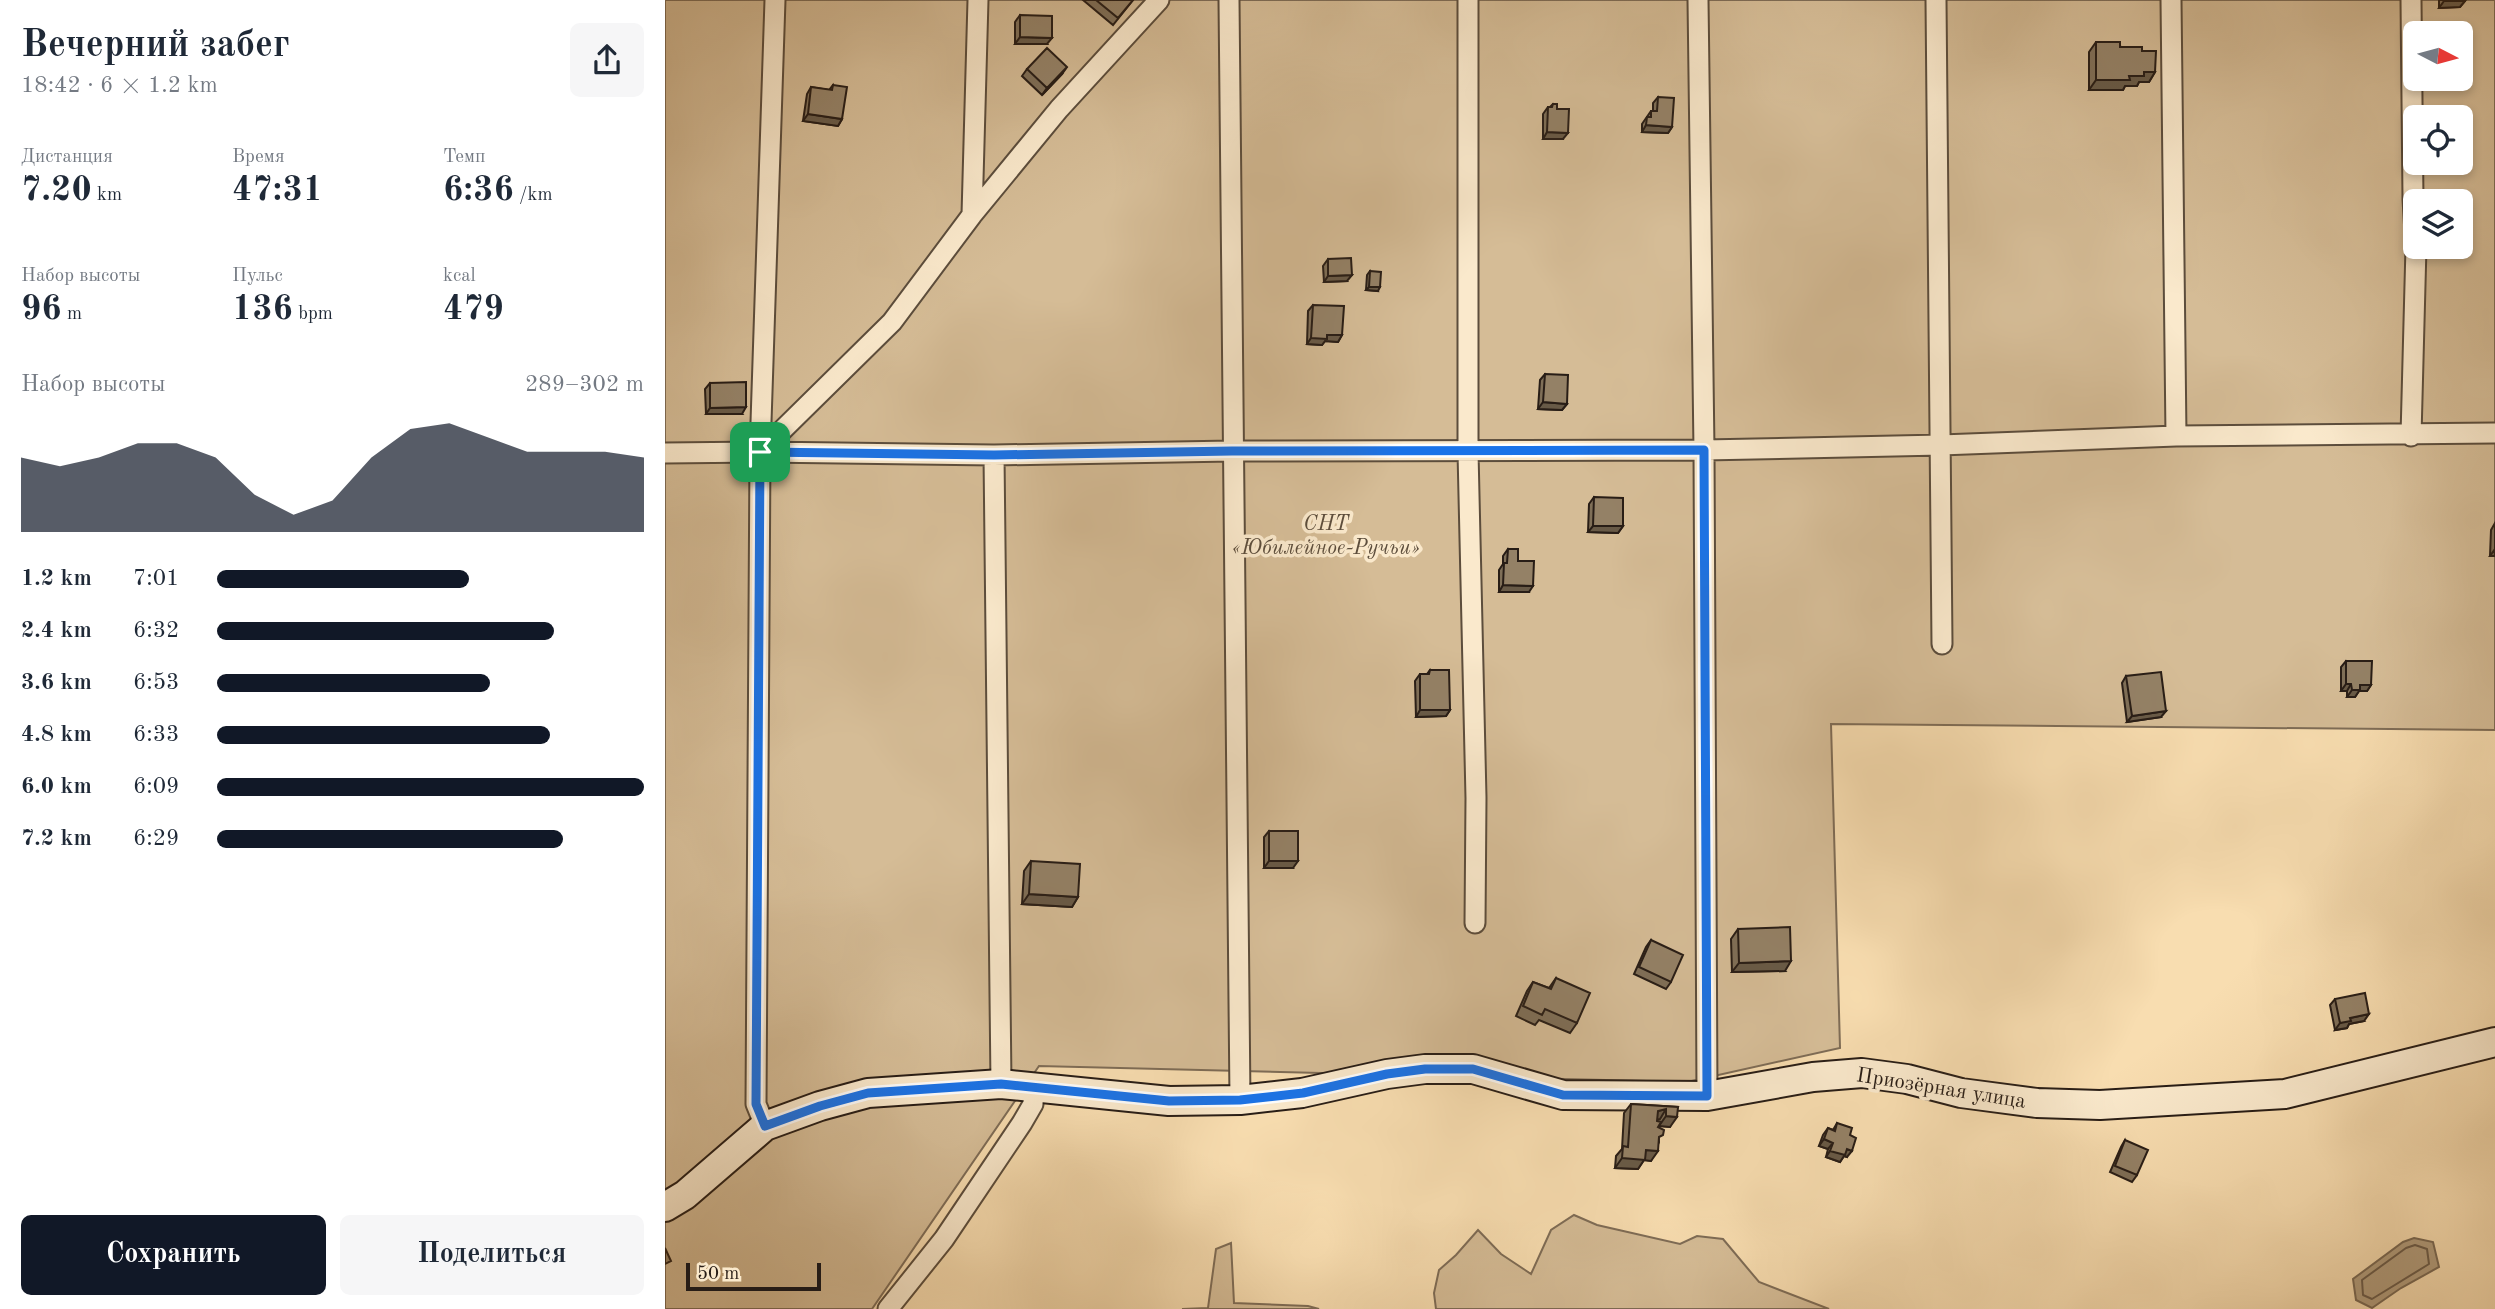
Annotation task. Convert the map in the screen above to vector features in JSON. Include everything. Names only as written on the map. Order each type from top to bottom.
[{"type":"street","points":[[665,1207],[685,1195],[765,1126],[756,1104],[760,452],[775,0]]},
{"type":"street","points":[[972,215],[978,0]]},
{"type":"street","points":[[760,452],[892,322],[972,215],[1059,109],[1159,0]]},
{"type":"street","points":[[1229,0],[1240,1100]]},
{"type":"street","points":[[1468,0],[1468,452],[1475,923]]},
{"type":"street","points":[[1698,0],[1704,450],[1707,1096]]},
{"type":"street","points":[[1937,0],[1942,645]]},
{"type":"street","points":[[2172,0],[2176,436]]},
{"type":"street","points":[[2411,0],[2413,189]]},
{"type":"street","points":[[2411,436],[2416,259]]},
{"type":"street","points":[[665,453],[994,455],[1232,451],[1704,450],[2176,436],[2411,436],[2495,433]]},
{"type":"street","points":[[994,455],[1001,1084]]},
{"type":"street","name":"Приозёрная улица","points":[[765,1126],[820,1106],[868,1093],[1001,1084],[1169,1101],[1240,1100],[1303,1093],[1387,1074],[1425,1069],[1473,1069],[1563,1095],[1707,1096],[1813,1077],[1863,1073],[1907,1079],[1961,1093],[2037,1103],[2100,1105],[2285,1094],[2495,1042]]},
{"type":"street","points":[[888,1309],[944,1239],[1014,1133],[1033,1104],[1034,1087]]},
{"type":"green space","name":"СНТ «Юбилейное-Ручьи»","points":[[665,0],[2495,0],[2495,730],[1831,724],[1840,1048],[1687,1082],[1039,1066],[872,1309],[665,1309]]},
{"type":"green space","points":[[1574,1215],[1597,1225],[1680,1244],[1697,1236],[1723,1239],[1759,1282],[1829,1309],[1436,1309],[1434,1293],[1439,1270],[1478,1230],[1501,1254],[1531,1274],[1551,1230]]},
{"type":"green space","points":[[1231,1243],[1234,1303],[1308,1306],[1319,1309],[1182,1309],[1208,1308],[1216,1249]]},
{"type":"water","points":[[2414,1238],[2433,1242],[2439,1267],[2372,1308],[2356,1300],[2353,1279],[2403,1242]]},
{"type":"building","points":[[1096,0],[1133,0],[1118,18]]},
{"type":"building","points":[[1020,15],[1052,16],[1052,38],[1020,37]]},
{"type":"building","points":[[2096,42],[2120,42],[2120,47],[2142,47],[2142,51],[2156,51],[2155,72],[2144,72],[2144,76],[2129,76],[2130,80],[2096,80]]},
{"type":"building","points":[[1047,48],[1067,67],[1047,88],[1027,69]]},
{"type":"building","points":[[833,85],[847,87],[842,119],[808,114],[811,87],[832,90]]},
{"type":"building","points":[[1658,97],[1674,98],[1672,127],[1646,125],[1651,111],[1657,111]]},
{"type":"building","points":[[1557,104],[1557,109],[1569,109],[1568,133],[1547,132],[1548,107]]},
{"type":"building","points":[[1351,258],[1352,275],[1328,276],[1328,259]]},
{"type":"building","points":[[1370,271],[1381,272],[1380,287],[1369,287]]},
{"type":"building","points":[[1313,305],[1344,306],[1342,335],[1327,335],[1327,339],[1311,338]]},
{"type":"building","points":[[1545,374],[1568,375],[1567,404],[1543,402]]},
{"type":"building","points":[[746,382],[746,407],[710,408],[710,383]]},
{"type":"building","points":[[1594,497],[1623,498],[1623,526],[1593,526]]},
{"type":"building","points":[[1508,549],[1518,549],[1518,561],[1534,561],[1533,586],[1503,585]]},
{"type":"building","points":[[2346,661],[2372,661],[2371,685],[2360,685],[2360,690],[2352,690],[2351,684],[2346,684]]},
{"type":"building","points":[[1430,670],[1449,670],[1450,710],[1420,710],[1420,674],[1429,674]]},
{"type":"building","points":[[2161,672],[2166,711],[2132,716],[2126,676]]},
{"type":"building","points":[[1269,831],[1298,831],[1298,861],[1269,861]]},
{"type":"building","points":[[1031,861],[1080,864],[1078,897],[1029,894]]},
{"type":"building","points":[[1790,927],[1791,961],[1739,963],[1738,929]]},
{"type":"building","points":[[1651,940],[1683,955],[1671,982],[1639,967]]},
{"type":"building","points":[[1556,978],[1590,993],[1577,1023],[1545,1009],[1542,1015],[1523,1006],[1533,982],[1551,989]]},
{"type":"building","points":[[2365,993],[2369,1014],[2340,1023],[2335,999]]},
{"type":"building","points":[[1631,1104],[1678,1107],[1677,1117],[1666,1116],[1666,1109],[1658,1111],[1657,1121],[1661,1122],[1658,1127],[1664,1130],[1663,1135],[1659,1137],[1658,1151],[1646,1150],[1645,1160],[1622,1158],[1623,1146],[1628,1147]]},
{"type":"building","points":[[1837,1123],[1852,1128],[1850,1135],[1856,1138],[1852,1151],[1847,1149],[1845,1155],[1830,1151],[1833,1143],[1824,1139],[1828,1128],[1835,1131]]},
{"type":"building","points":[[2125,1140],[2148,1150],[2137,1175],[2115,1166]]},
{"type":"building","points":[[665,1248],[671,1261],[665,1264]]},
{"type":"route","points":[[1704,450],[1707,1096],[1563,1095],[1473,1069],[1425,1069],[1387,1074],[1303,1093],[1240,1100],[1169,1101],[1001,1084],[868,1093],[820,1106],[765,1126],[756,1104],[760,452],[994,455],[1232,451],[1704,450]]}]
